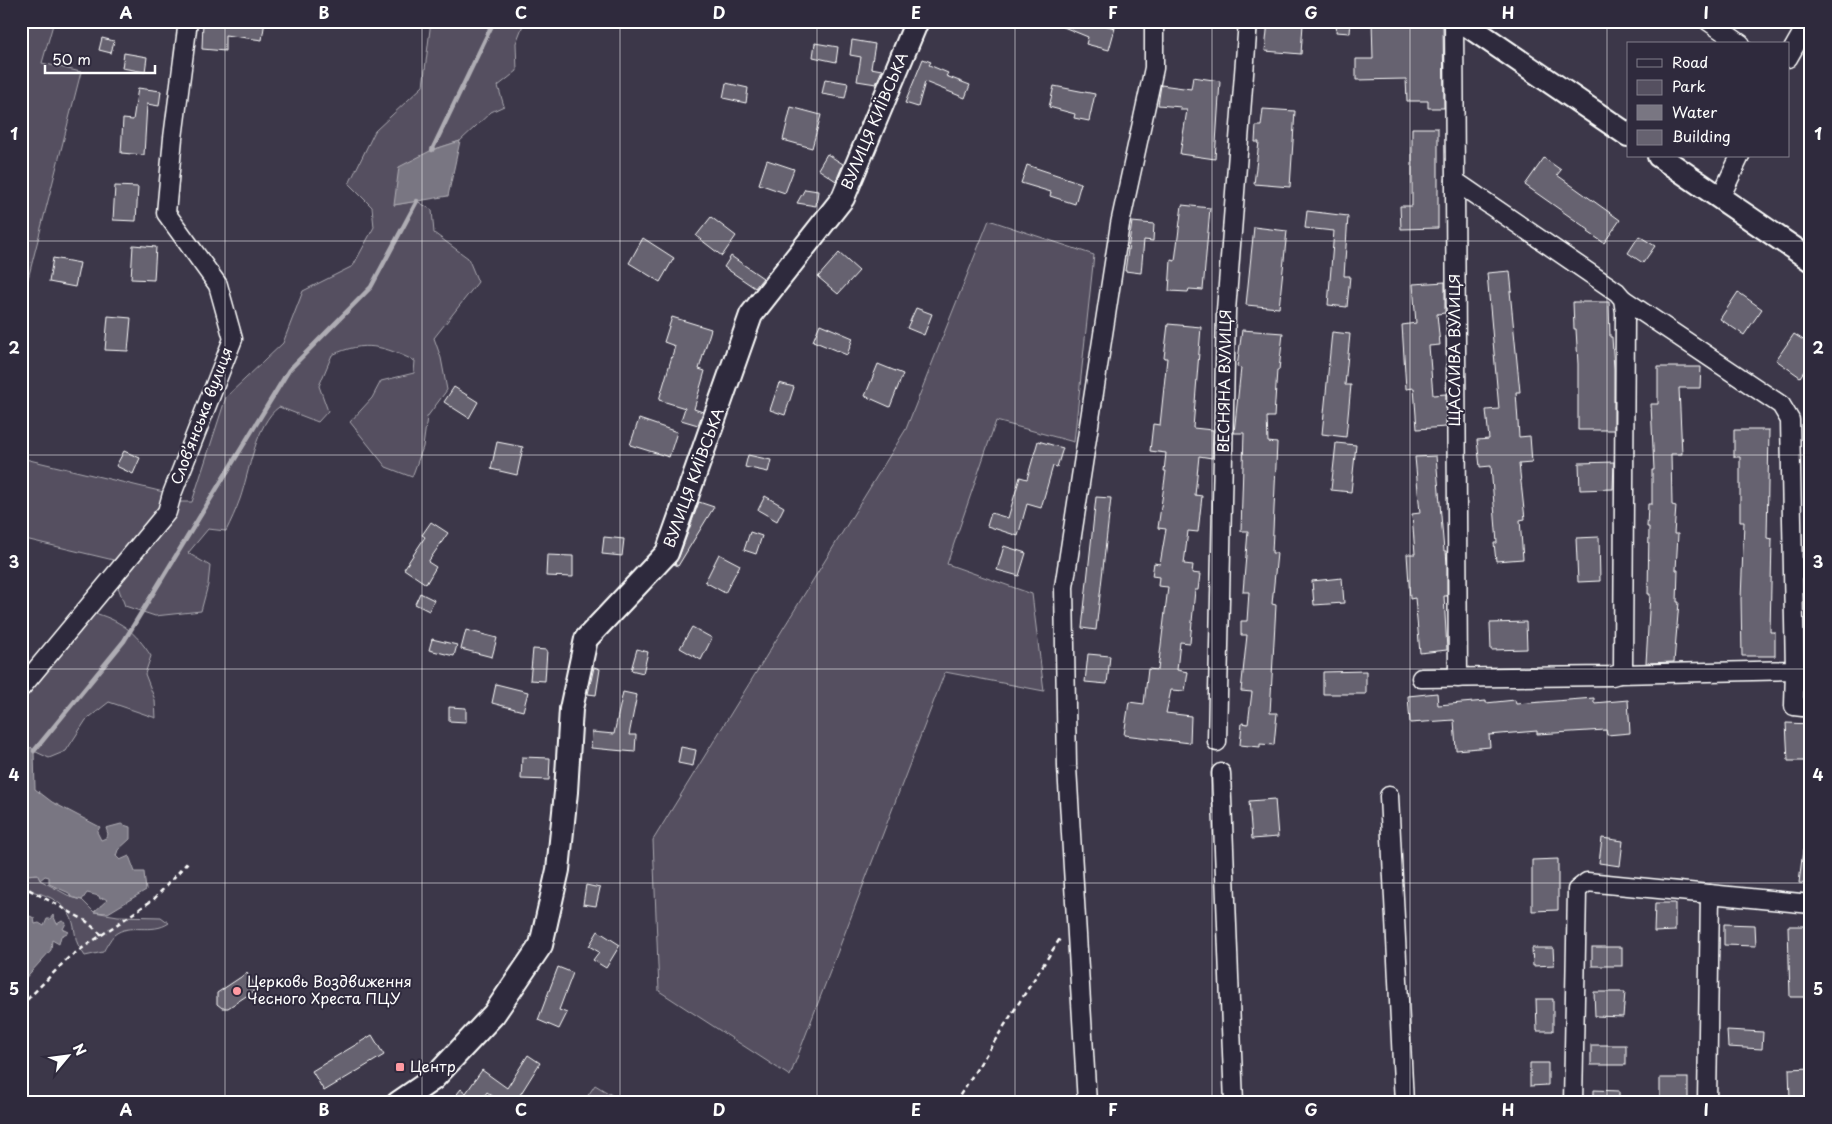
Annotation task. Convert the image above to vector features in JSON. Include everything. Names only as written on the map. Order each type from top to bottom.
[{"type":"street","name":"Словʼянська вулиця","points":[[21,688],[167,512],[172,494],[233,339],[218,286],[166,212],[183,48],[188,21]]},
{"type":"street","name":"ВУЛИЦЯ КИЇВСЬКА","points":[[398,1103],[433,1079],[494,1014],[541,945],[558,870],[572,709],[586,638],[667,553],[752,315],[843,198],[917,21]]},
{"type":"street","points":[[1087,1103],[1067,767],[1064,588],[1120,224],[1154,68],[1154,21]]},
{"type":"street","name":"ВЕСНЯНА ВУЛИЦЯ","points":[[1217,742],[1226,311],[1248,21]]},
{"type":"street","name":"ЩАСЛИВА ВУЛИЦЯ","points":[[1454,21],[1458,678]]},
{"type":"street","points":[[1461,21],[1627,134]]},
{"type":"street","points":[[1708,21],[1738,42]]},
{"type":"street","points":[[1790,54],[1809,21]]},
{"type":"street","points":[[1662,158],[1811,260]]},
{"type":"street","points":[[1720,198],[1739,158]]},
{"type":"street","points":[[1455,181],[1617,292],[1623,299],[1781,405],[1790,420],[1794,706],[1811,708]]},
{"type":"street","points":[[1619,674],[1623,669],[1625,312],[1623,299]]},
{"type":"street","points":[[1421,678],[1794,670]]},
{"type":"street","points":[[1221,773],[1234,1103]]},
{"type":"street","points":[[1390,796],[1404,1103]]},
{"type":"street","points":[[1573,1103],[1577,890],[1587,882],[1811,904]]},
{"type":"street","points":[[1707,1103],[1710,894]]},
{"type":"path","points":[[21,1006],[68,958],[154,900],[188,862]]},
{"type":"path","points":[[21,885],[86,921],[102,935]]},
{"type":"path","points":[[955,1103],[1075,914]]},
{"type":"green space","points":[[21,21],[54,21],[42,63],[81,72],[21,306]]},
{"type":"green space","points":[[431,21],[530,21],[523,25],[516,43],[517,71],[498,86],[504,106],[491,112],[460,141],[432,150],[394,205],[417,201],[432,210],[434,233],[468,258],[478,282],[434,338],[441,358],[447,390],[427,417],[423,447],[412,477],[386,467],[350,422],[372,398],[381,381],[414,373],[415,361],[383,349],[364,346],[344,350],[332,355],[319,386],[328,411],[318,422],[279,407],[271,414],[264,424],[254,449],[240,499],[226,531],[208,529],[188,553],[210,566],[208,585],[201,611],[155,616],[125,606],[118,587],[178,502],[192,502],[226,397],[283,343],[303,291],[353,266],[374,227],[372,207],[349,184],[375,131],[423,86]]},
{"type":"green space","points":[[989,220],[1094,255],[1074,442],[996,421],[947,564],[1032,594],[1044,691],[945,672],[790,1076],[659,991],[653,840],[906,429]]},
{"type":"green space","points":[[21,458],[172,494],[126,563],[21,538]]},
{"type":"green space","points":[[91,612],[119,623],[133,633],[151,656],[145,674],[155,700],[156,718],[109,702],[86,720],[66,751],[49,758],[34,751],[31,747],[26,753],[21,751],[21,695]]},
{"type":"green space","points":[[21,872],[26,875],[38,874],[40,880],[71,897],[82,900],[94,912],[118,916],[161,917],[169,923],[155,928],[120,931],[114,935],[103,952],[85,956],[77,942],[72,919],[67,911],[62,905],[47,896],[23,890],[21,888]]},
{"type":"green space","points":[[595,1085],[625,1103],[583,1103]]},
{"type":"water","points":[[460,141],[448,196],[394,205],[399,167],[432,150]]},
{"type":"water","points":[[31,747],[34,751],[35,789],[52,802],[100,827],[97,832],[101,840],[106,838],[108,834],[106,828],[121,824],[130,827],[130,839],[118,850],[116,856],[120,860],[129,856],[135,872],[144,872],[146,890],[108,913],[94,912],[107,900],[87,893],[82,900],[71,897],[69,893],[49,884],[49,877],[45,876],[40,880],[37,874],[26,875],[21,872],[21,751],[26,753]]},
{"type":"water","points":[[53,915],[57,924],[62,921],[66,923],[63,929],[69,932],[61,936],[59,944],[52,940],[51,950],[21,983],[21,923],[23,924],[30,916],[34,918],[35,924],[39,923],[44,926],[47,919],[50,919]]},
{"type":"building","points":[[203,21],[265,21],[262,40],[225,35],[225,51],[202,49]]},
{"type":"building","points":[[1049,21],[1089,21],[1115,28],[1109,50],[1086,44],[1088,37]]},
{"type":"building","points":[[1268,21],[1303,24],[1301,54],[1265,51]]},
{"type":"building","points":[[1337,21],[1351,21],[1350,33],[1336,32]]},
{"type":"building","points":[[1372,21],[1443,21],[1444,108],[1428,108],[1428,101],[1407,101],[1406,79],[1356,80],[1356,59],[1373,59]]},
{"type":"building","points":[[102,38],[114,41],[111,53],[99,50]]},
{"type":"building","points":[[852,40],[875,44],[871,68],[882,70],[876,84],[857,81],[861,57],[850,55]]},
{"type":"building","points":[[815,43],[838,47],[836,62],[813,57]]},
{"type":"building","points":[[124,53],[147,57],[145,72],[122,68]]},
{"type":"building","points":[[923,59],[931,62],[929,65],[948,73],[946,76],[970,85],[965,98],[925,82],[918,107],[905,103]]},
{"type":"building","points":[[1193,77],[1220,81],[1215,159],[1180,154],[1187,110],[1181,110],[1181,107],[1158,105],[1161,85],[1191,89]]},
{"type":"building","points":[[825,79],[848,83],[845,98],[822,94]]},
{"type":"building","points":[[726,83],[748,88],[746,103],[723,98]]},
{"type":"building","points":[[1054,86],[1095,94],[1089,121],[1074,118],[1075,114],[1049,107]]},
{"type":"building","points":[[138,88],[161,91],[159,106],[147,104],[144,155],[121,153],[123,119],[133,120]]},
{"type":"building","points":[[791,107],[821,115],[812,148],[783,140]]},
{"type":"building","points":[[1263,109],[1295,111],[1290,187],[1254,184],[1259,142],[1255,142],[1256,126],[1261,126]]},
{"type":"building","points":[[1412,128],[1438,128],[1438,228],[1401,229],[1400,206],[1412,206]]},
{"type":"building","points":[[827,154],[843,164],[836,181],[818,169]]},
{"type":"building","points":[[1544,158],[1561,170],[1557,175],[1620,220],[1604,243],[1588,232],[1589,230],[1525,185]]},
{"type":"building","points":[[767,160],[794,169],[785,193],[759,184]]},
{"type":"building","points":[[1027,165],[1081,183],[1075,204],[1050,196],[1051,192],[1021,183]]},
{"type":"building","points":[[115,186],[138,187],[136,221],[113,220]]},
{"type":"building","points":[[805,189],[818,191],[816,206],[797,203]]},
{"type":"building","points":[[1182,205],[1210,208],[1203,290],[1189,289],[1188,292],[1169,291],[1171,260],[1175,261]]},
{"type":"building","points":[[1307,211],[1348,216],[1344,276],[1350,276],[1347,307],[1328,305],[1334,231],[1305,228]]},
{"type":"building","points":[[711,217],[736,236],[722,256],[696,236]]},
{"type":"building","points":[[1132,222],[1154,224],[1153,241],[1144,240],[1141,273],[1125,271]]},
{"type":"building","points":[[1254,227],[1287,231],[1279,308],[1246,305]]},
{"type":"building","points":[[1639,236],[1655,246],[1643,263],[1628,253]]},
{"type":"building","points":[[643,238],[674,258],[660,282],[629,263]]},
{"type":"building","points":[[133,245],[156,247],[154,280],[131,279]]},
{"type":"building","points":[[839,253],[859,271],[838,294],[818,277]]},
{"type":"building","points":[[731,256],[763,278],[755,288],[724,267]]},
{"type":"building","points":[[53,258],[80,263],[75,287],[49,282]]},
{"type":"building","points":[[1510,271],[1512,291],[1510,291],[1520,392],[1516,392],[1519,437],[1530,436],[1532,463],[1519,464],[1525,519],[1520,520],[1523,559],[1496,561],[1494,543],[1497,543],[1491,466],[1480,467],[1477,440],[1489,439],[1486,410],[1499,409],[1487,273]]},
{"type":"building","points":[[1445,282],[1445,313],[1437,314],[1440,345],[1429,346],[1433,395],[1446,394],[1446,427],[1417,429],[1414,388],[1406,389],[1402,325],[1416,323],[1413,284]]},
{"type":"building","points":[[1738,292],[1762,309],[1744,335],[1720,319]]},
{"type":"building","points":[[1573,302],[1609,302],[1610,337],[1612,337],[1614,369],[1614,430],[1578,430],[1578,364]]},
{"type":"building","points":[[916,308],[932,314],[924,335],[907,328]]},
{"type":"building","points":[[108,316],[131,318],[128,351],[105,350]]},
{"type":"building","points":[[672,317],[711,329],[699,369],[705,371],[694,409],[703,412],[698,425],[681,420],[685,408],[659,400],[675,346],[664,342]]},
{"type":"building","points":[[820,324],[853,338],[847,355],[813,341]]},
{"type":"building","points":[[1168,324],[1201,327],[1193,428],[1213,430],[1212,458],[1199,456],[1195,495],[1202,496],[1198,532],[1188,531],[1184,564],[1193,565],[1192,573],[1200,574],[1198,590],[1195,590],[1190,643],[1180,642],[1177,670],[1188,672],[1185,691],[1171,690],[1166,713],[1191,716],[1190,743],[1124,735],[1129,702],[1144,704],[1148,669],[1158,670],[1168,587],[1158,586],[1159,577],[1152,576],[1154,563],[1160,564],[1166,529],[1158,528],[1166,471],[1164,471],[1166,453],[1150,451],[1153,424],[1160,425],[1167,358],[1164,358]]},
{"type":"building","points":[[1242,330],[1283,333],[1279,370],[1277,370],[1274,417],[1267,417],[1268,442],[1277,443],[1272,553],[1277,553],[1272,604],[1276,605],[1270,713],[1277,713],[1274,745],[1260,744],[1260,747],[1240,745],[1242,723],[1248,724],[1252,692],[1241,691],[1247,635],[1241,635],[1241,621],[1247,621],[1249,592],[1243,592],[1248,531],[1241,531],[1244,433],[1234,433],[1241,368],[1237,367]]},
{"type":"building","points":[[1332,332],[1350,334],[1345,385],[1351,385],[1346,437],[1322,434]]},
{"type":"building","points":[[1794,334],[1811,345],[1811,361],[1800,377],[1776,360]]},
{"type":"building","points":[[878,364],[903,374],[890,407],[865,396]]},
{"type":"building","points":[[1658,367],[1701,367],[1700,388],[1679,388],[1682,454],[1671,454],[1672,505],[1676,506],[1674,534],[1678,534],[1676,570],[1678,570],[1677,602],[1679,602],[1674,662],[1646,663],[1650,594],[1648,594],[1649,527],[1647,527],[1648,504],[1652,504],[1652,470],[1654,470],[1651,404],[1658,404]]},
{"type":"building","points":[[779,383],[794,387],[785,415],[770,410]]},
{"type":"building","points":[[454,387],[478,402],[469,418],[444,402]]},
{"type":"building","points":[[639,419],[677,432],[669,457],[630,445]]},
{"type":"building","points":[[1734,430],[1769,430],[1767,538],[1772,539],[1770,632],[1775,632],[1775,656],[1742,656],[1741,599],[1744,522],[1740,522],[1740,457],[1734,457]]},
{"type":"building","points":[[1038,441],[1063,448],[1057,467],[1053,466],[1041,508],[1027,504],[1018,536],[987,526],[991,513],[1008,518],[1020,477],[1027,479]]},
{"type":"building","points":[[497,442],[523,447],[517,475],[491,469]]},
{"type":"building","points":[[1336,443],[1356,445],[1351,492],[1331,490]]},
{"type":"building","points":[[124,451],[140,458],[133,474],[116,466]]},
{"type":"building","points":[[748,455],[771,460],[768,472],[745,467]]},
{"type":"building","points":[[1436,456],[1444,551],[1446,551],[1447,564],[1447,596],[1444,596],[1447,650],[1420,653],[1415,598],[1410,599],[1407,554],[1415,554],[1412,514],[1420,513],[1415,457]]},
{"type":"building","points":[[1614,462],[1613,489],[1580,490],[1579,463]]},
{"type":"building","points":[[765,496],[784,507],[777,521],[758,510]]},
{"type":"building","points":[[1096,497],[1111,498],[1096,630],[1082,628]]},
{"type":"building","points":[[699,502],[714,507],[678,566],[674,564],[679,557]]},
{"type":"building","points":[[431,522],[448,533],[428,562],[436,567],[426,584],[404,569],[425,537],[422,535]]},
{"type":"building","points":[[750,532],[762,536],[756,554],[744,550]]},
{"type":"building","points":[[604,537],[624,539],[622,556],[602,554]]},
{"type":"building","points":[[1599,537],[1600,581],[1578,582],[1576,538]]},
{"type":"building","points":[[1004,546],[1026,553],[1019,576],[997,570]]},
{"type":"building","points":[[719,554],[740,565],[725,593],[705,582]]},
{"type":"building","points":[[547,555],[573,556],[573,577],[546,576]]},
{"type":"building","points":[[1342,578],[1344,603],[1314,605],[1312,581]]},
{"type":"building","points":[[420,593],[434,600],[429,611],[415,604]]},
{"type":"building","points":[[1526,622],[1527,649],[1491,650],[1490,623]]},
{"type":"building","points":[[692,627],[712,638],[701,660],[680,648]]},
{"type":"building","points":[[466,630],[497,638],[492,657],[461,649]]},
{"type":"building","points":[[432,639],[457,645],[454,656],[429,650]]},
{"type":"building","points":[[533,649],[547,650],[545,681],[530,680]]},
{"type":"building","points":[[637,649],[648,652],[643,673],[631,670]]},
{"type":"building","points":[[1088,654],[1110,656],[1107,684],[1085,682]]},
{"type":"building","points":[[594,667],[600,669],[596,695],[588,694]]},
{"type":"building","points":[[1366,671],[1366,694],[1323,694],[1323,672]]},
{"type":"building","points":[[496,684],[528,692],[523,711],[492,703]]},
{"type":"building","points":[[623,692],[637,695],[629,735],[636,735],[635,752],[591,748],[592,732],[614,734]]},
{"type":"building","points":[[1437,693],[1438,705],[1515,700],[1516,704],[1594,698],[1594,703],[1628,700],[1630,733],[1607,735],[1606,730],[1537,734],[1537,731],[1489,735],[1490,747],[1456,750],[1454,720],[1410,723],[1408,696]]},
{"type":"building","points":[[449,707],[466,708],[466,722],[449,721]]},
{"type":"building","points":[[1786,723],[1811,724],[1811,761],[1788,761]]},
{"type":"building","points":[[681,747],[696,750],[693,766],[678,763]]},
{"type":"building","points":[[522,757],[550,758],[549,780],[521,779]]},
{"type":"building","points":[[1275,799],[1278,837],[1252,839],[1249,801]]},
{"type":"building","points":[[1602,838],[1623,841],[1620,866],[1599,863]]},
{"type":"building","points":[[1803,850],[1811,850],[1811,884],[1799,883]]},
{"type":"building","points":[[1558,859],[1558,910],[1532,911],[1532,860]]},
{"type":"building","points":[[586,885],[600,888],[596,906],[583,904]]},
{"type":"building","points":[[1655,903],[1675,903],[1675,931],[1654,932]]},
{"type":"building","points":[[1724,924],[1755,925],[1756,946],[1724,945]]},
{"type":"building","points":[[1788,926],[1811,926],[1811,997],[1790,997]]},
{"type":"building","points":[[598,931],[620,945],[606,968],[593,960],[599,952],[589,946]]},
{"type":"building","points":[[1592,947],[1622,947],[1622,966],[1592,966]]},
{"type":"building","points":[[1532,948],[1553,948],[1554,965],[1533,966]]},
{"type":"building","points":[[558,967],[573,973],[559,1010],[567,1013],[559,1029],[538,1020]]},
{"type":"building","name":"Церковь Воздвиження Чесного Хреста ПЦУ","points":[[247,973],[257,989],[228,1008],[222,1008],[217,1004],[217,993]]},
{"type":"building","points":[[1594,992],[1625,992],[1623,1017],[1595,1016]]},
{"type":"building","points":[[1536,999],[1553,999],[1553,1031],[1537,1031]]},
{"type":"building","points":[[1727,1030],[1763,1032],[1762,1049],[1728,1047]]},
{"type":"building","points":[[372,1035],[384,1055],[324,1091],[312,1071]]},
{"type":"building","points":[[1591,1045],[1626,1045],[1626,1065],[1591,1065]]},
{"type":"building","points":[[528,1055],[540,1063],[515,1103],[502,1103],[487,1092],[479,1103],[450,1103],[461,1089],[466,1093],[482,1070],[507,1088]]},
{"type":"building","points":[[1530,1063],[1548,1063],[1548,1085],[1530,1086]]},
{"type":"building","points":[[1811,1068],[1811,1099],[1790,1100],[1789,1069]]},
{"type":"building","points":[[1660,1078],[1688,1078],[1688,1103],[1660,1103]]},
{"type":"building","points":[[1594,1090],[1619,1091],[1619,1103],[1594,1103]]},
{"type":"waterway","points":[[432,150],[494,21]]},
{"type":"waterway","points":[[34,751],[124,641],[289,370],[371,287],[417,201]]},
{"type":"place","name":"Церковь Воздвиження Чесного Хреста ПЦУ","points":[[237,991]]},
{"type":"place","name":"Центр","points":[[400,1067]]}]
